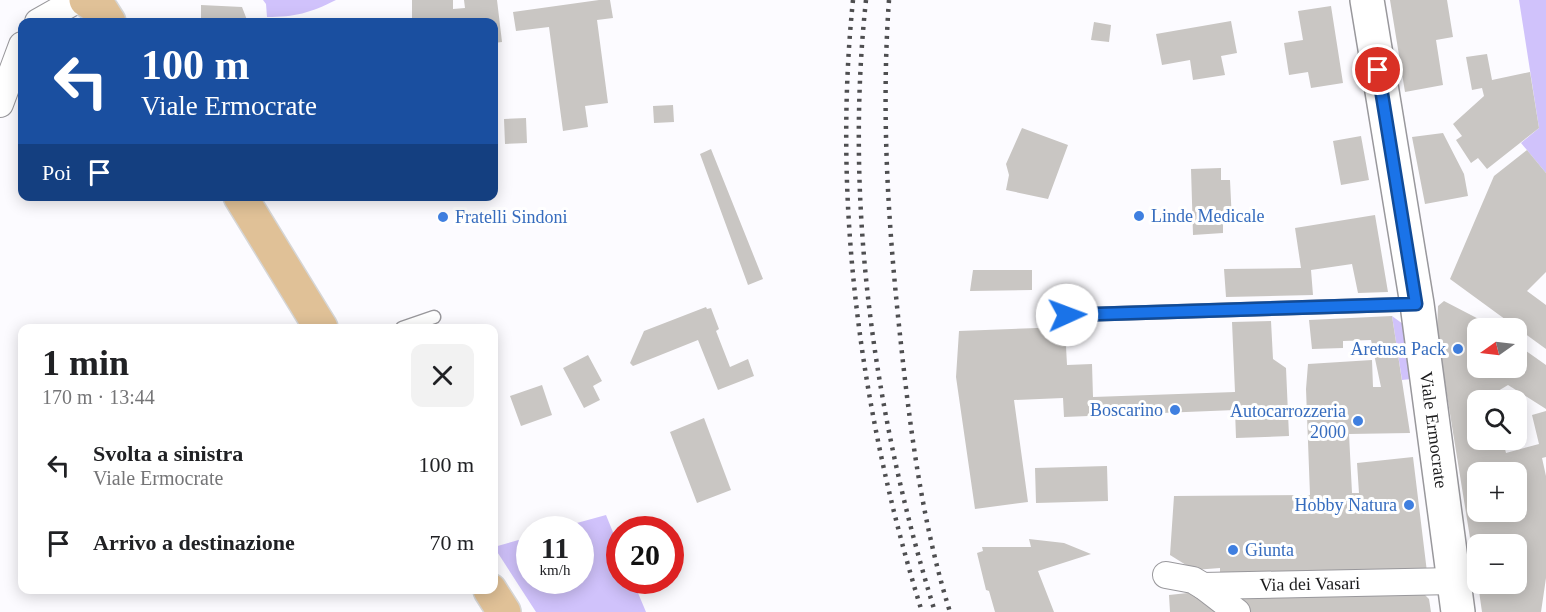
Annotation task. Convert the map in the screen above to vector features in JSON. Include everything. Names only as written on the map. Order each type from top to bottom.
[{"type":"main road","points":[[86,0],[102,11],[106,18]]},
{"type":"main road","points":[[117,0],[129,18]]},
{"type":"main road","name":"Viale Ermocrate","points":[[1367,0],[1416,304],[1456,596]]},
{"type":"main road","points":[[234,201],[290,279]]},
{"type":"main road","points":[[243,201],[318,324]]},
{"type":"main road","points":[[493,594],[504,612]]},
{"type":"street","points":[[33,18],[40,0]]},
{"type":"street","points":[[45,18],[78,0]]},
{"type":"street","points":[[0,104],[18,56]]},
{"type":"street","name":"Via dei Vasari","points":[[1166,575],[1192,580],[1203,586],[1456,596]]},
{"type":"street","points":[[1203,586],[1237,612]]},
{"type":"lane","points":[[1067,315],[1416,304]]},
{"type":"lane","points":[[418,324],[434,317]]},
{"type":"shaded area","points":[[263,0],[336,0],[302,13],[267,17],[266,4]]},
{"type":"shaded area","points":[[1519,0],[1546,0],[1546,173],[1521,143],[1539,128]]},
{"type":"shaded area","points":[[1392,316],[1403,324],[1411,379],[1402,380]]},
{"type":"shaded area","points":[[606,515],[606,594],[638,594],[646,612],[536,612],[524,594],[594,594],[594,518]]},
{"type":"shaded area","points":[[516,541],[516,581],[498,553],[498,546]]},
{"type":"building","points":[[412,0],[453,0],[453,9],[465,8],[464,0],[497,0],[502,42],[498,42],[498,18],[412,18]]},
{"type":"building","points":[[610,0],[613,18],[597,20],[608,103],[585,106],[588,127],[563,131],[549,27],[516,31],[513,12]]},
{"type":"building","points":[[1390,0],[1447,0],[1453,37],[1436,40],[1443,85],[1405,92]]},
{"type":"building","points":[[201,5],[242,7],[246,18],[201,18]]},
{"type":"building","points":[[1331,6],[1343,83],[1311,88],[1308,72],[1289,75],[1284,43],[1303,40],[1298,11]]},
{"type":"building","points":[[1231,21],[1237,53],[1221,56],[1225,75],[1193,80],[1190,60],[1162,65],[1156,34]]},
{"type":"building","points":[[1094,22],[1111,25],[1109,42],[1091,40]]},
{"type":"building","points":[[1487,54],[1492,80],[1530,72],[1539,128],[1487,169],[1478,158],[1471,163],[1456,140],[1462,136],[1453,124],[1484,96],[1482,88],[1472,90],[1466,57]]},
{"type":"building","points":[[673,105],[674,122],[654,123],[653,106]]},
{"type":"building","points":[[526,118],[527,143],[505,144],[504,119]]},
{"type":"building","points":[[1022,128],[1068,145],[1048,199],[1006,190],[1009,175],[1006,164]]},
{"type":"building","points":[[1443,133],[1464,174],[1468,196],[1425,204],[1412,137]]},
{"type":"building","points":[[1361,136],[1369,180],[1341,185],[1333,141]]},
{"type":"building","points":[[711,149],[763,279],[748,285],[700,154]]},
{"type":"building","points":[[1527,150],[1546,173],[1546,272],[1527,291],[1546,305],[1546,349],[1527,335],[1527,318],[1503,318],[1450,279],[1494,176]]},
{"type":"building","points":[[1221,168],[1221,180],[1230,180],[1232,222],[1223,222],[1223,233],[1193,235],[1191,169]]},
{"type":"building","points":[[1375,215],[1388,292],[1358,293],[1352,264],[1311,270],[1313,295],[1226,297],[1224,269],[1301,268],[1295,228]]},
{"type":"building","points":[[973,270],[1032,270],[1032,290],[970,291]]},
{"type":"building","points":[[1444,301],[1477,318],[1467,318],[1467,378],[1527,378],[1527,352],[1546,365],[1546,409],[1527,397],[1527,390],[1516,390],[1508,385],[1500,390],[1467,390],[1467,450],[1505,450],[1506,453],[1527,450],[1527,447],[1539,444],[1532,415],[1546,411],[1546,457],[1542,458],[1546,476],[1546,578],[1541,612],[1482,612],[1479,594],[1527,594],[1527,534],[1469,534],[1467,522],[1527,522],[1527,462],[1467,462],[1467,519],[1437,333],[1438,306]]},
{"type":"building","points":[[706,307],[711,308],[719,329],[716,331],[730,367],[748,359],[754,376],[718,390],[698,340],[633,366],[630,363],[644,331]]},
{"type":"building","points":[[1392,316],[1410,433],[1349,434],[1352,493],[1359,493],[1357,463],[1413,457],[1427,572],[1220,577],[1220,568],[1194,570],[1170,555],[1174,496],[1310,495],[1306,389],[1308,364],[1372,360],[1373,387],[1381,387],[1371,340],[1343,341],[1343,348],[1312,349],[1309,320]]},
{"type":"building","points":[[1271,321],[1273,359],[1286,368],[1289,436],[1236,438],[1235,410],[1064,417],[1063,398],[1014,400],[1028,502],[975,509],[956,377],[959,331],[1065,327],[1067,365],[1092,364],[1093,397],[1235,392],[1232,322]]},
{"type":"building","points":[[588,355],[602,381],[593,386],[600,400],[584,408],[563,368]]},
{"type":"building","points":[[542,385],[552,415],[521,426],[510,396]]},
{"type":"building","points":[[704,418],[731,490],[697,503],[670,432]]},
{"type":"building","points":[[1107,466],[1108,501],[1036,503],[1035,468]]},
{"type":"building","points":[[1029,539],[1064,543],[1091,554],[1038,571],[1054,612],[995,612],[989,591],[986,590],[977,553],[983,551],[982,547],[1031,547]]},
{"type":"building","points":[[1197,592],[1219,612],[1170,612],[1169,595]]},
{"type":"building","points":[[1423,593],[1429,599],[1431,612],[1249,612],[1234,596]]},
{"type":"railway","points":[[853,0],[847,77],[846,155],[857,309],[868,386],[883,463],[922,612]]},
{"type":"railway","points":[[866,0],[860,77],[859,154],[862,232],[869,309],[895,462],[935,612]]},
{"type":"railway","points":[[889,0],[886,84],[887,168],[896,293],[918,475],[932,544],[950,612]]},
{"type":"place","name":"Linde Medicale","points":[[1139,216]]},
{"type":"place","name":"Fratelli Sindoni","points":[[443,217]]},
{"type":"place","name":"Aretusa Pack","points":[[1458,349]]},
{"type":"place","name":"Boscarino","points":[[1175,410]]},
{"type":"place","name":"Autocarrozzeria 2000","points":[[1358,421]]},
{"type":"place","name":"Hobby Natura","points":[[1409,505]]},
{"type":"place","name":"Giunta","points":[[1233,550]]},
{"type":"route","points":[[1067,315],[1416,304],[1378,70]]}]
